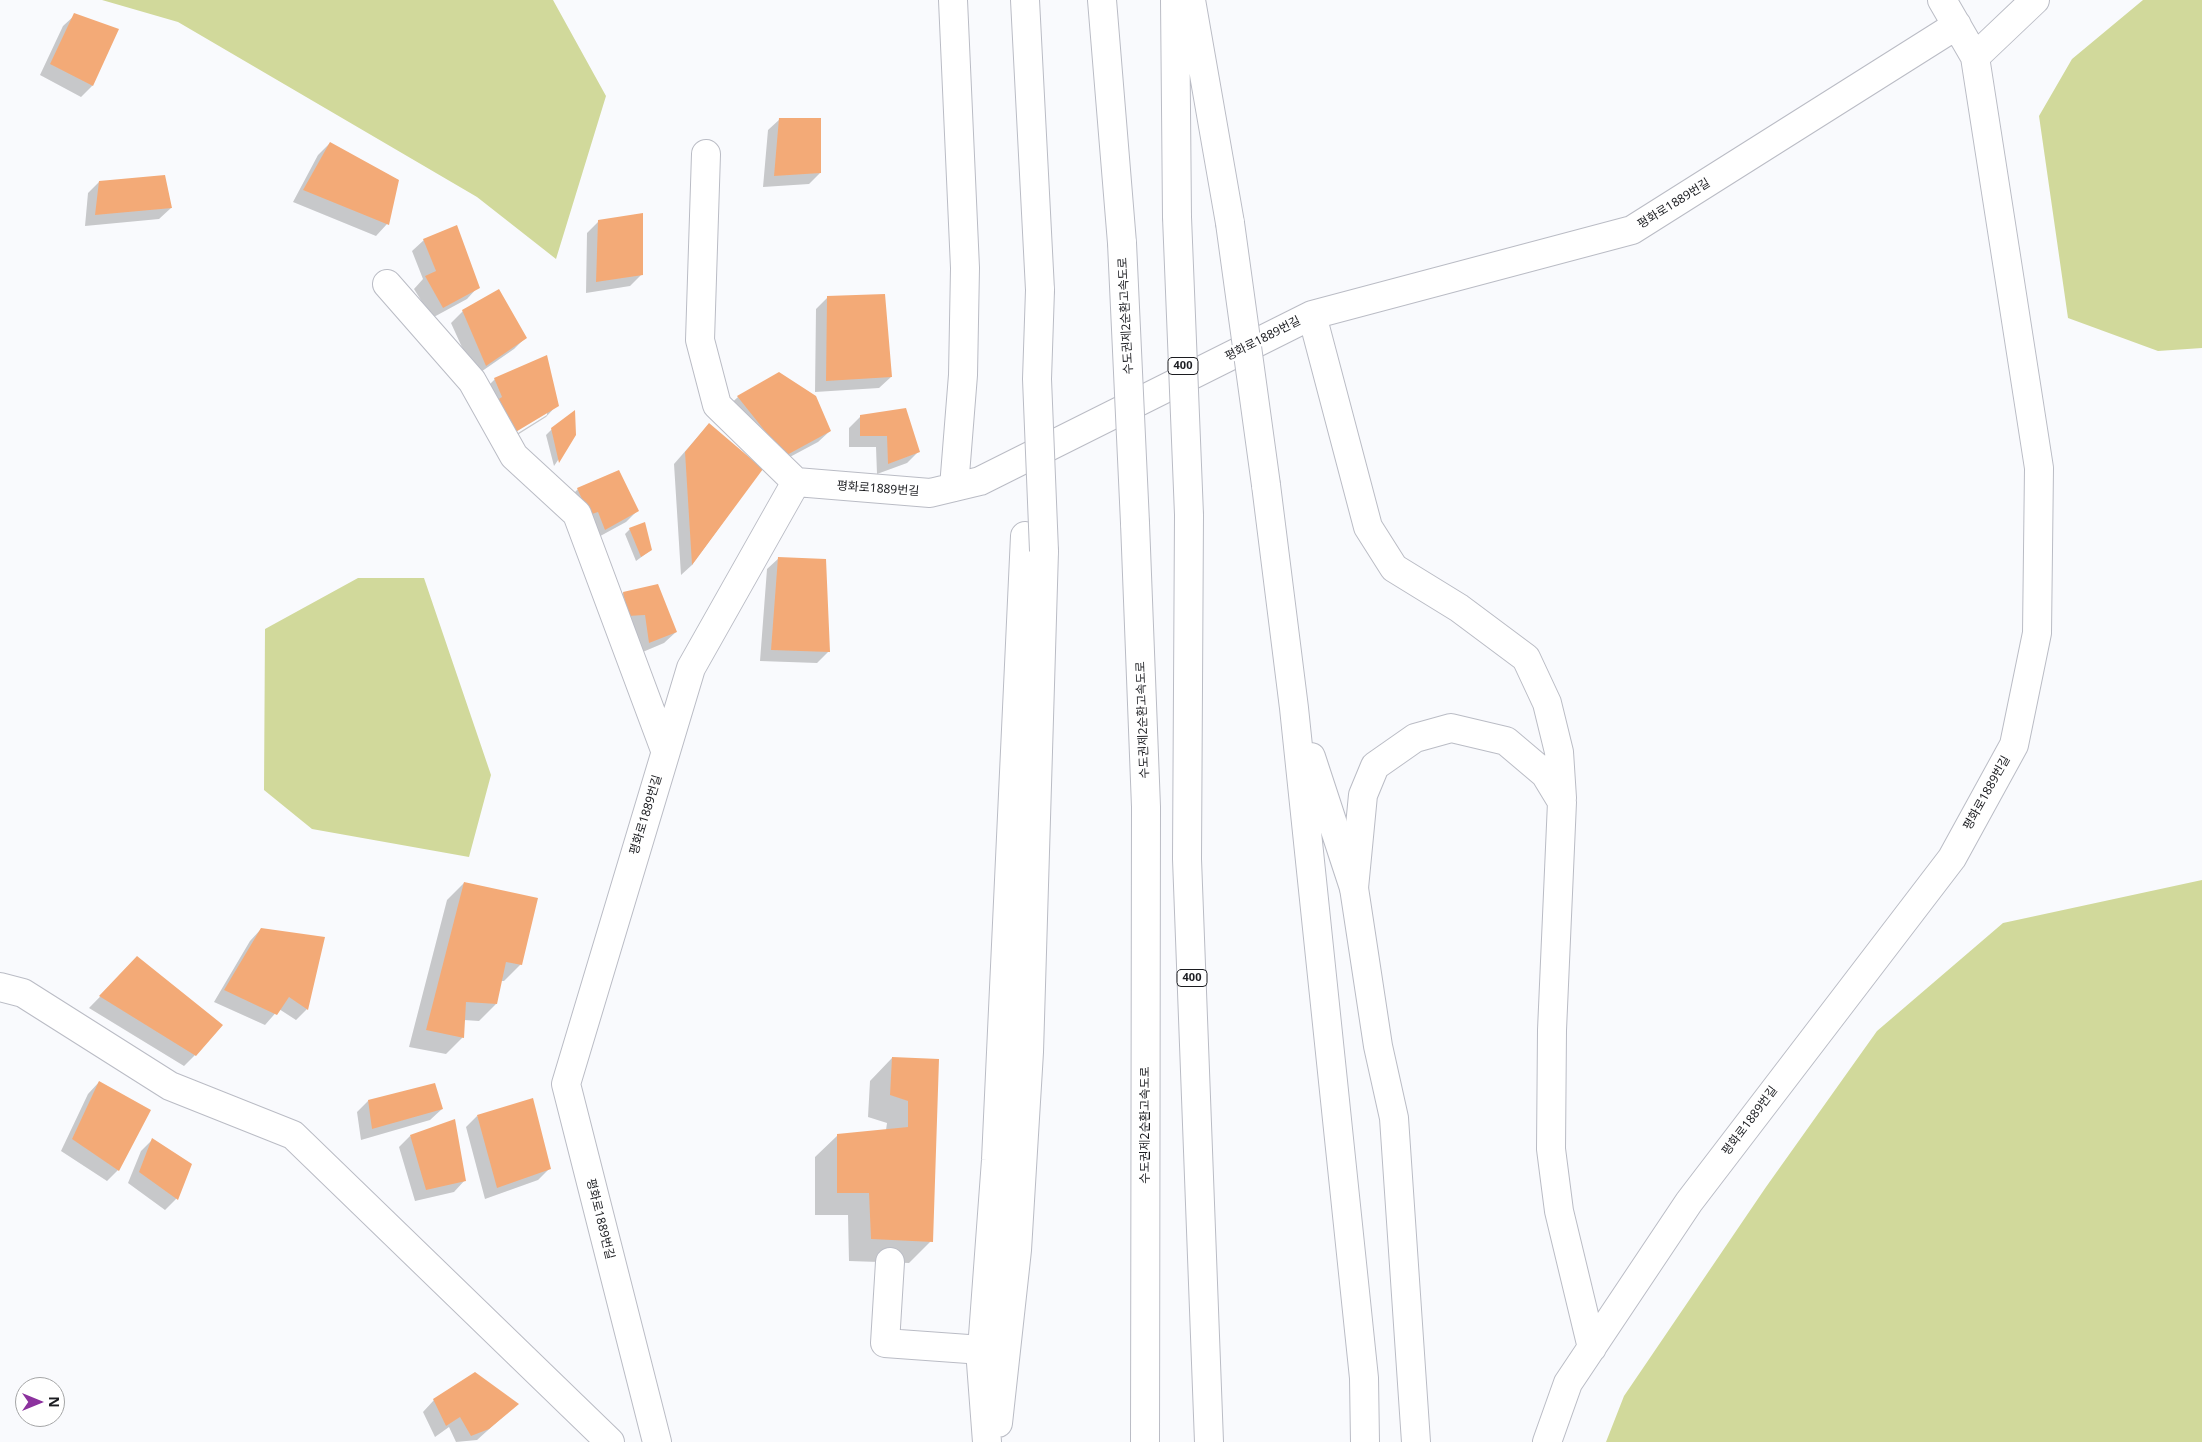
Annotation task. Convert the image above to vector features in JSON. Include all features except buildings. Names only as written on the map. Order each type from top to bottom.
[{"type":"main road","points":[[953,0],[966,268],[963,375],[954,487]]},
{"type":"main road","points":[[996,1442],[1016,1250],[1029,1052],[1034,544],[1040,290],[1025,0]]},
{"type":"main road","name":"수도권제2순환고속도로","points":[[1102,0],[1122,243],[1146,807],[1145,1442]]},
{"type":"main road","name":"400","points":[[1175,0],[1177,217],[1189,515],[1187,859],[1209,1442]]},
{"type":"main road","points":[[1191,0],[1230,223],[1294,708],[1364,1378],[1365,1442]]},
{"type":"main road","name":"평화로1889번길","points":[[1547,1442],[1568,1383],[1689,1202],[1952,858],[2014,745],[2037,633],[2039,468],[1975,57],[1942,0]]},
{"type":"main road","points":[[1975,57],[2035,0]]},
{"type":"main road","name":"평화로1889번길","points":[[657,1442],[566,1084],[691,668],[796,482],[930,492],[980,482],[1312,315],[1632,230],[1957,26]]},
{"type":"main road","points":[[706,154],[700,340],[717,405],[796,482]]},
{"type":"main road","points":[[387,284],[472,381],[514,456],[577,514],[665,750]]},
{"type":"main road","points":[[1312,315],[1368,527],[1394,568],[1459,608],[1526,658],[1547,703],[1559,752],[1562,802],[1552,1030],[1552,1149],[1559,1211],[1592,1348]]},
{"type":"main road","points":[[987,1442],[981,1363],[996,1160],[1034,544]]},
{"type":"main road","points":[[1294,708],[1354,888],[1378,1046],[1394,1118],[1416,1442]]},
{"type":"main road","points":[[1354,888],[1363,795],[1375,766],[1415,738],[1451,728],[1506,741],[1545,774],[1562,802]]},
{"type":"main road","points":[[0,987],[22,993],[170,1086],[293,1135],[610,1442]]},
{"type":"main road","points":[[890,1262],[885,1343],[982,1350]]},
{"type":"green space","points":[[102,0],[553,0],[606,96],[556,259],[477,197],[178,22]]},
{"type":"green space","points":[[2143,0],[2202,0],[2202,348],[2158,351],[2068,318],[2039,116],[2072,59]]},
{"type":"green space","points":[[358,578],[424,578],[491,775],[469,857],[312,829],[264,790],[265,629]]},
{"type":"green space","points":[[2202,880],[2202,1442],[1606,1442],[1624,1396],[1766,1187],[1877,1031],[2003,923]]}]
